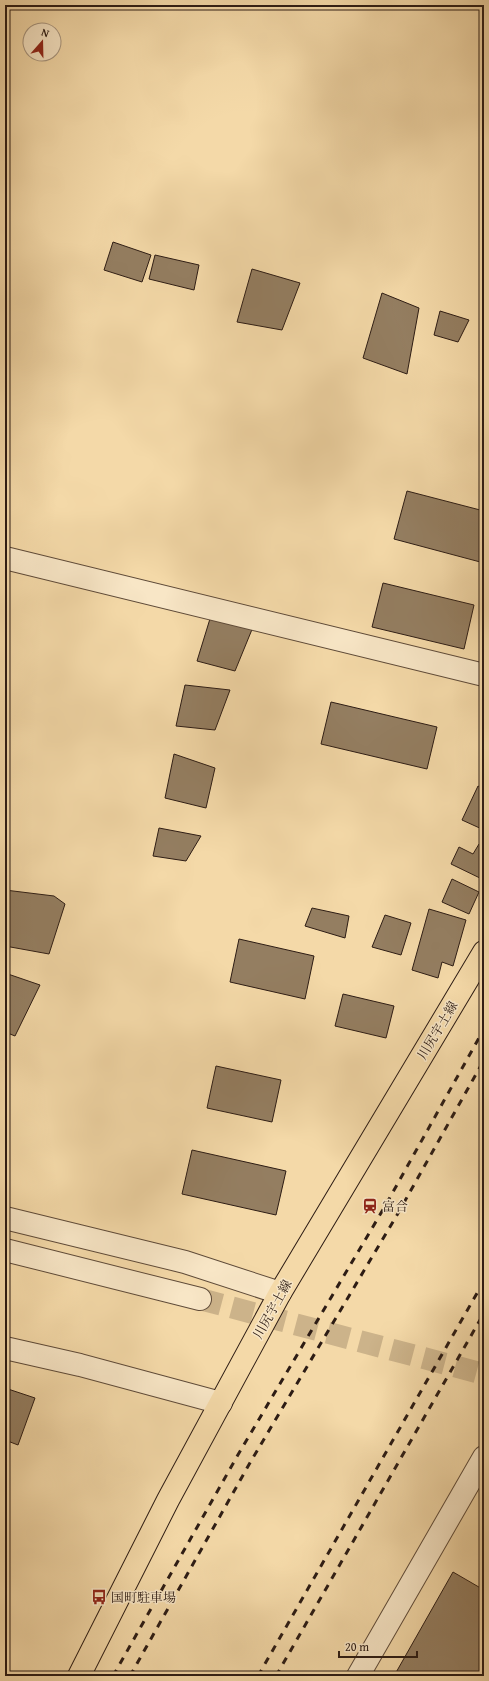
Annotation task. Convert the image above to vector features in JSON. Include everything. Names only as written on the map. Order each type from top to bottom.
[{"type":"main road","name":"川尻宇土線","points":[[79,1676],[118,1596],[280,1293],[484,952]]},
{"type":"street","points":[[5,558],[484,675]]},
{"type":"street","points":[[5,1218],[184,1262],[280,1293]]},
{"type":"street","points":[[5,1250],[200,1299]]},
{"type":"street","points":[[5,1348],[221,1403]]},
{"type":"street","points":[[358,1676],[484,1457]]},
{"type":"building","points":[[113,242],[151,255],[142,282],[104,270]]},
{"type":"building","points":[[155,255],[199,265],[194,290],[149,279]]},
{"type":"building","points":[[252,269],[300,283],[282,330],[237,322]]},
{"type":"building","points":[[382,293],[419,308],[407,374],[363,358]]},
{"type":"building","points":[[440,311],[469,320],[458,342],[434,335]]},
{"type":"building","points":[[407,491],[484,511],[484,563],[394,539]]},
{"type":"building","points":[[383,583],[474,605],[464,649],[372,627]]},
{"type":"building","points":[[213,609],[253,627],[235,671],[197,661]]},
{"type":"building","points":[[185,685],[230,690],[215,730],[176,726]]},
{"type":"building","points":[[331,702],[437,727],[427,769],[321,744]]},
{"type":"building","points":[[174,754],[215,768],[206,808],[165,798]]},
{"type":"building","points":[[478,786],[484,789],[484,830],[462,820]]},
{"type":"building","points":[[159,828],[201,836],[186,861],[153,856]]},
{"type":"building","points":[[479,844],[484,847],[484,880],[451,864],[459,847],[473,854]]},
{"type":"building","points":[[452,879],[479,892],[469,914],[442,902]]},
{"type":"building","points":[[5,890],[54,896],[65,904],[49,954],[5,946]]},
{"type":"building","points":[[312,908],[349,916],[345,938],[305,926]]},
{"type":"building","points":[[429,909],[466,920],[453,966],[442,962],[438,978],[412,970]]},
{"type":"building","points":[[385,915],[411,923],[401,955],[372,947]]},
{"type":"building","points":[[239,939],[314,956],[305,999],[230,982]]},
{"type":"building","points":[[5,973],[40,985],[15,1036],[5,1032]]},
{"type":"building","points":[[343,994],[394,1006],[386,1038],[335,1026]]},
{"type":"building","points":[[216,1066],[281,1080],[272,1122],[207,1108]]},
{"type":"building","points":[[5,1104],[9,1105],[5,1119]]},
{"type":"building","points":[[192,1150],[286,1171],[276,1215],[182,1194]]},
{"type":"building","points":[[5,1388],[35,1398],[18,1445],[5,1440]]},
{"type":"building","points":[[453,1572],[484,1590],[484,1676],[394,1676]]},
{"type":"tunnel","points":[[200,1299],[484,1374]]},
{"type":"railway","points":[[113,1676],[239,1453],[384,1208],[484,1029]]},
{"type":"railway","points":[[130,1676],[251,1461],[397,1215],[484,1060]]},
{"type":"railway","points":[[258,1676],[484,1281]]},
{"type":"railway","points":[[276,1676],[484,1313]]},
{"type":"place","name":"富合","points":[[370,1206]]},
{"type":"place","name":"国町駐車場","points":[[99,1597]]}]
